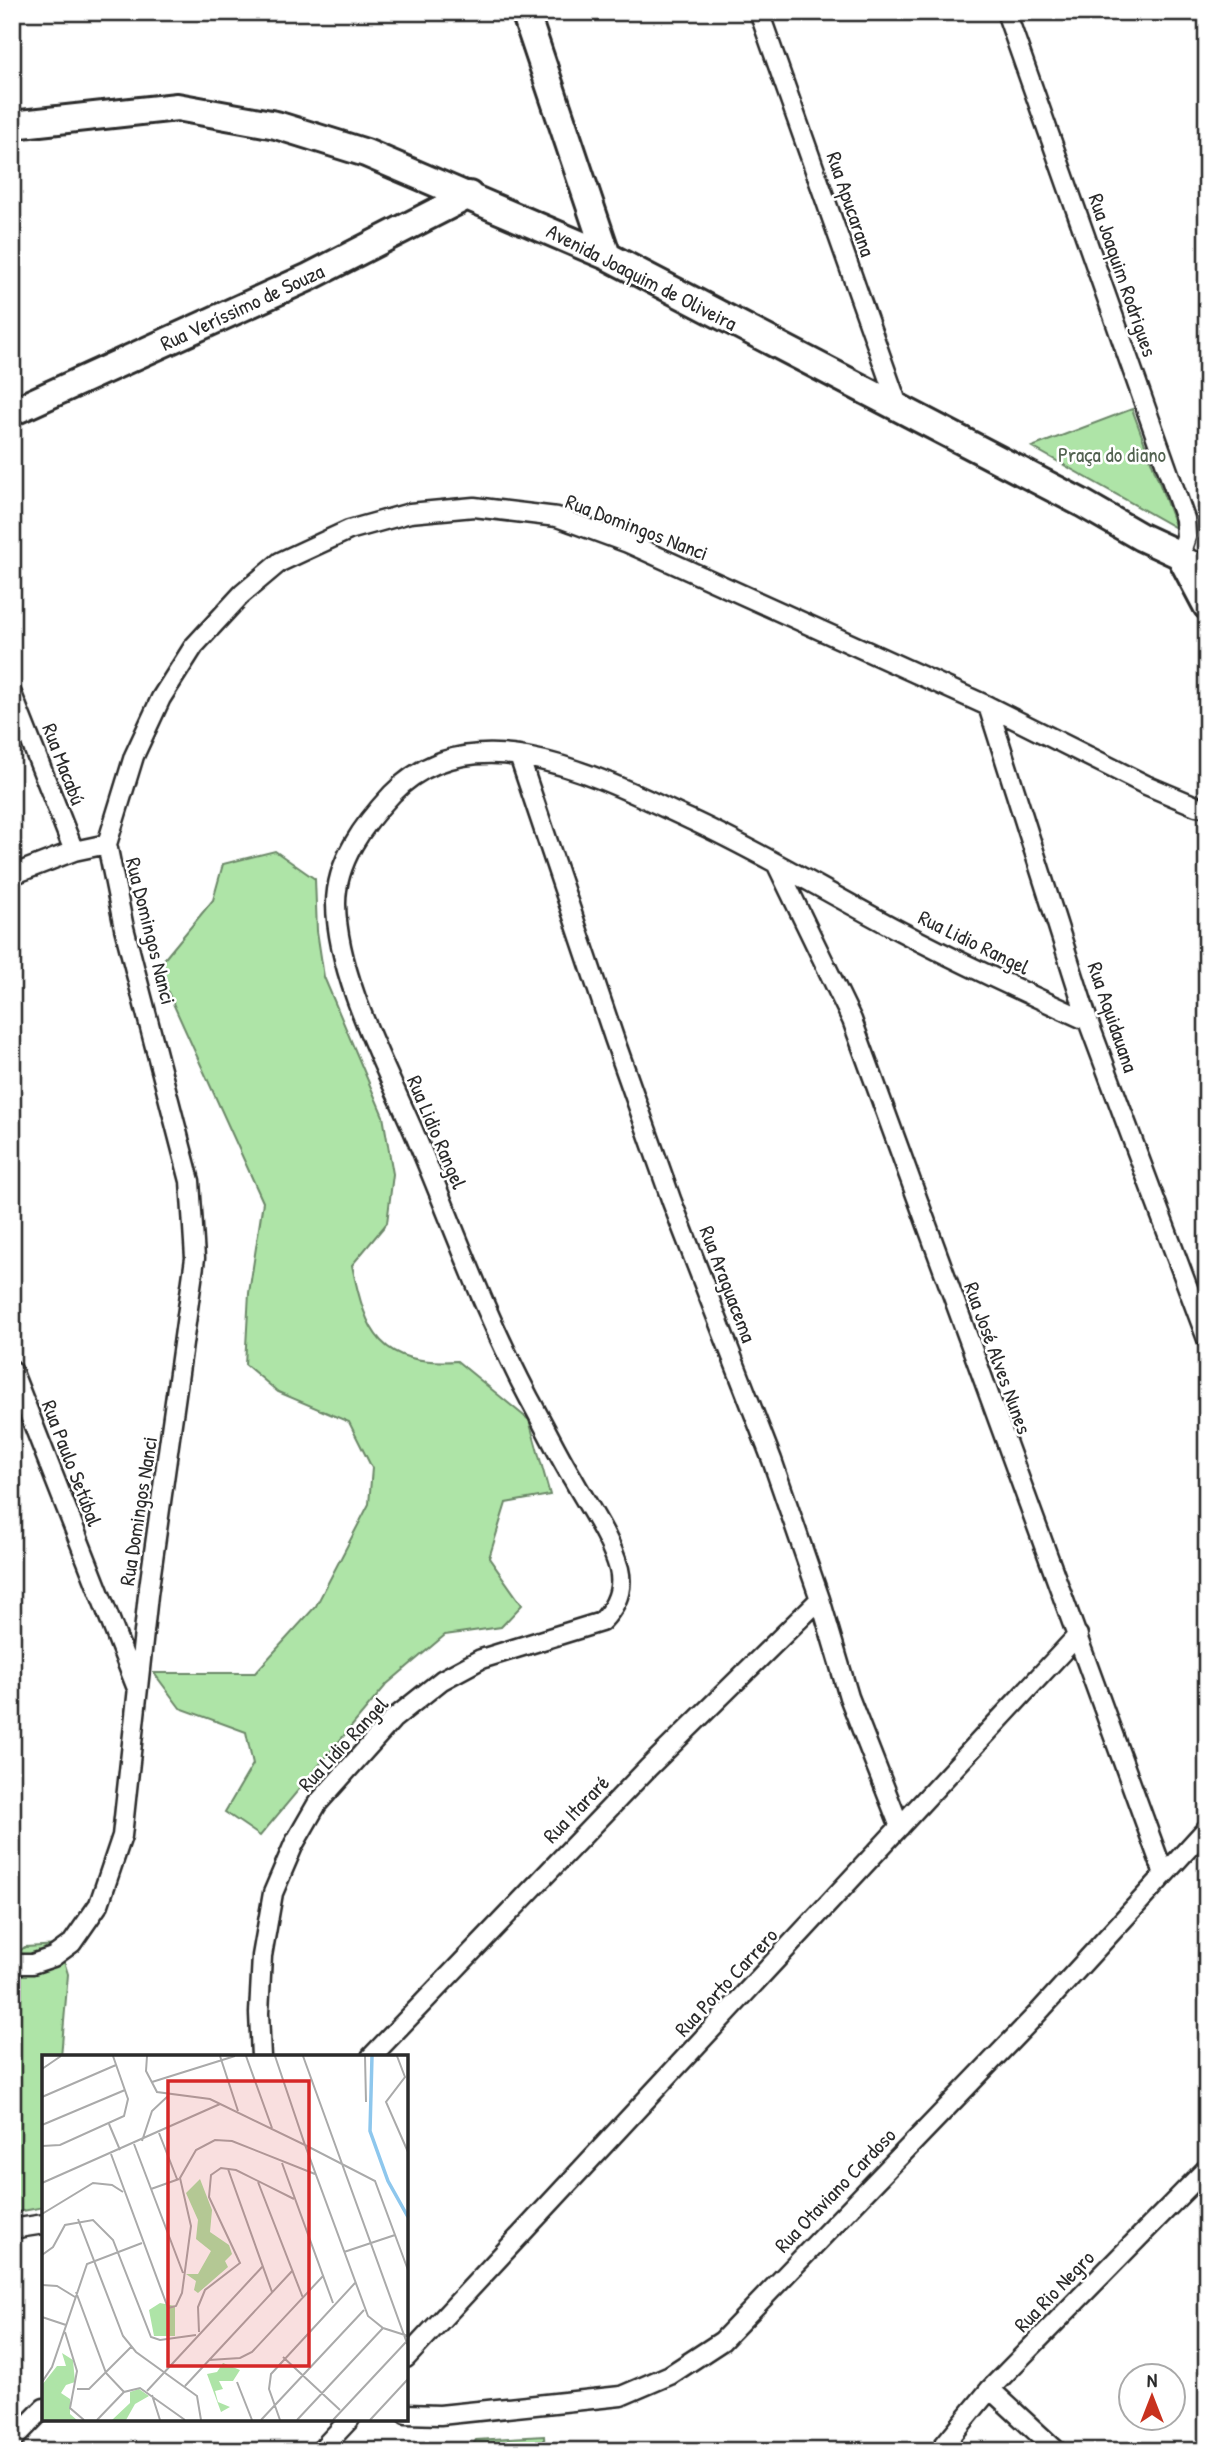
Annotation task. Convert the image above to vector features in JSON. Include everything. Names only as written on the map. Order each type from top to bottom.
[{"type":"main road","points":[[525,12],[607,256]]},
{"type":"main road","name":"Avenida Joaquim de Oliveira","points":[[12,125],[177,107],[224,114],[303,132],[366,153],[607,256],[1180,555]]},
{"type":"main road","name":"Rua Veríssimo de Souza","points":[[12,412],[373,247],[469,195]]},
{"type":"main road","points":[[1180,555],[1207,606]]},
{"type":"street","name":"Rua Apucarana","points":[[759,12],[900,411]]},
{"type":"street","name":"Rua Joaquim Rodrigues","points":[[1006,12],[1185,519],[1186,537],[1180,555]]},
{"type":"street","name":"Rua Domingos Nanci","points":[[12,1964],[32,1964],[53,1957],[72,1943],[99,1904],[122,1836],[137,1689],[195,1258],[190,1181],[124,928],[107,844],[134,756],[161,698],[194,646],[234,603],[280,562],[349,530],[410,513],[474,507],[557,517],[628,543],[988,706],[1146,785],[1196,806],[1207,807]]},
{"type":"street","points":[[1180,555],[1207,567]]},
{"type":"street","name":"Rua Macabú","points":[[12,694],[74,851]]},
{"type":"street","name":"Rua Aquidauana","points":[[988,706],[1088,1021],[1207,1339]]},
{"type":"street","name":"Rua Lidio Rangel","points":[[261,2055],[259,2013],[262,1956],[273,1893],[293,1844],[317,1804],[393,1719],[442,1681],[481,1659],[601,1622],[615,1608],[620,1573],[603,1530],[507,1357],[357,1000],[340,936],[336,904],[339,880],[354,842],[373,815],[405,782],[429,765],[462,755],[519,755],[592,774],[775,863],[990,977],[1088,1021]]},
{"type":"street","name":"Rua Araguacema","points":[[519,755],[663,1177],[772,1460],[820,1599],[849,1697],[900,1827]]},
{"type":"street","points":[[12,875],[74,851],[107,844]]},
{"type":"street","name":"Rua José Alves Nunes","points":[[775,863],[852,1020],[1034,1526],[1078,1635],[1164,1874]]},
{"type":"street","name":"Rua Paulo Setúbal","points":[[12,1370],[137,1689]]},
{"type":"street","name":"Rua Itararé","points":[[374,2055],[638,1778],[820,1599]]},
{"type":"street","name":"Rua Porto Carrero","points":[[408,2356],[1078,1635]]},
{"type":"street","name":"Rua Otaviano Cardoso","points":[[408,2414],[440,2415],[621,2396],[670,2375],[722,2341],[1036,2015],[1207,1828]]},
{"type":"street","name":"Rua Rio Negro","points":[[939,2451],[990,2389],[1207,2168]]},
{"type":"street","points":[[12,2230],[42,2224]]},
{"type":"street","points":[[990,2389],[1057,2451]]},
{"type":"street","points":[[12,2441],[42,2411]]},
{"type":"street","points":[[320,2451],[348,2421]]},
{"type":"green space","name":"Praça do diano","points":[[1132,409],[1176,528],[1032,447]]},
{"type":"green space","points":[[275,851],[315,879],[317,931],[324,977],[383,1116],[393,1174],[387,1223],[352,1265],[363,1310],[381,1341],[394,1351],[410,1358],[457,1361],[529,1420],[550,1495],[506,1503],[489,1558],[522,1605],[501,1627],[445,1635],[387,1684],[260,1836],[225,1812],[253,1764],[246,1732],[180,1708],[154,1673],[255,1673],[316,1606],[369,1504],[372,1468],[349,1422],[278,1392],[245,1364],[249,1293],[263,1202],[157,968],[213,900],[223,864]]},
{"type":"green space","points":[[59,1945],[68,1974],[61,2055],[42,2055],[42,2207],[12,2213],[12,1956],[25,1947]]},
{"type":"green space","points":[[544,2436],[545,2451],[469,2451],[476,2440]]}]
